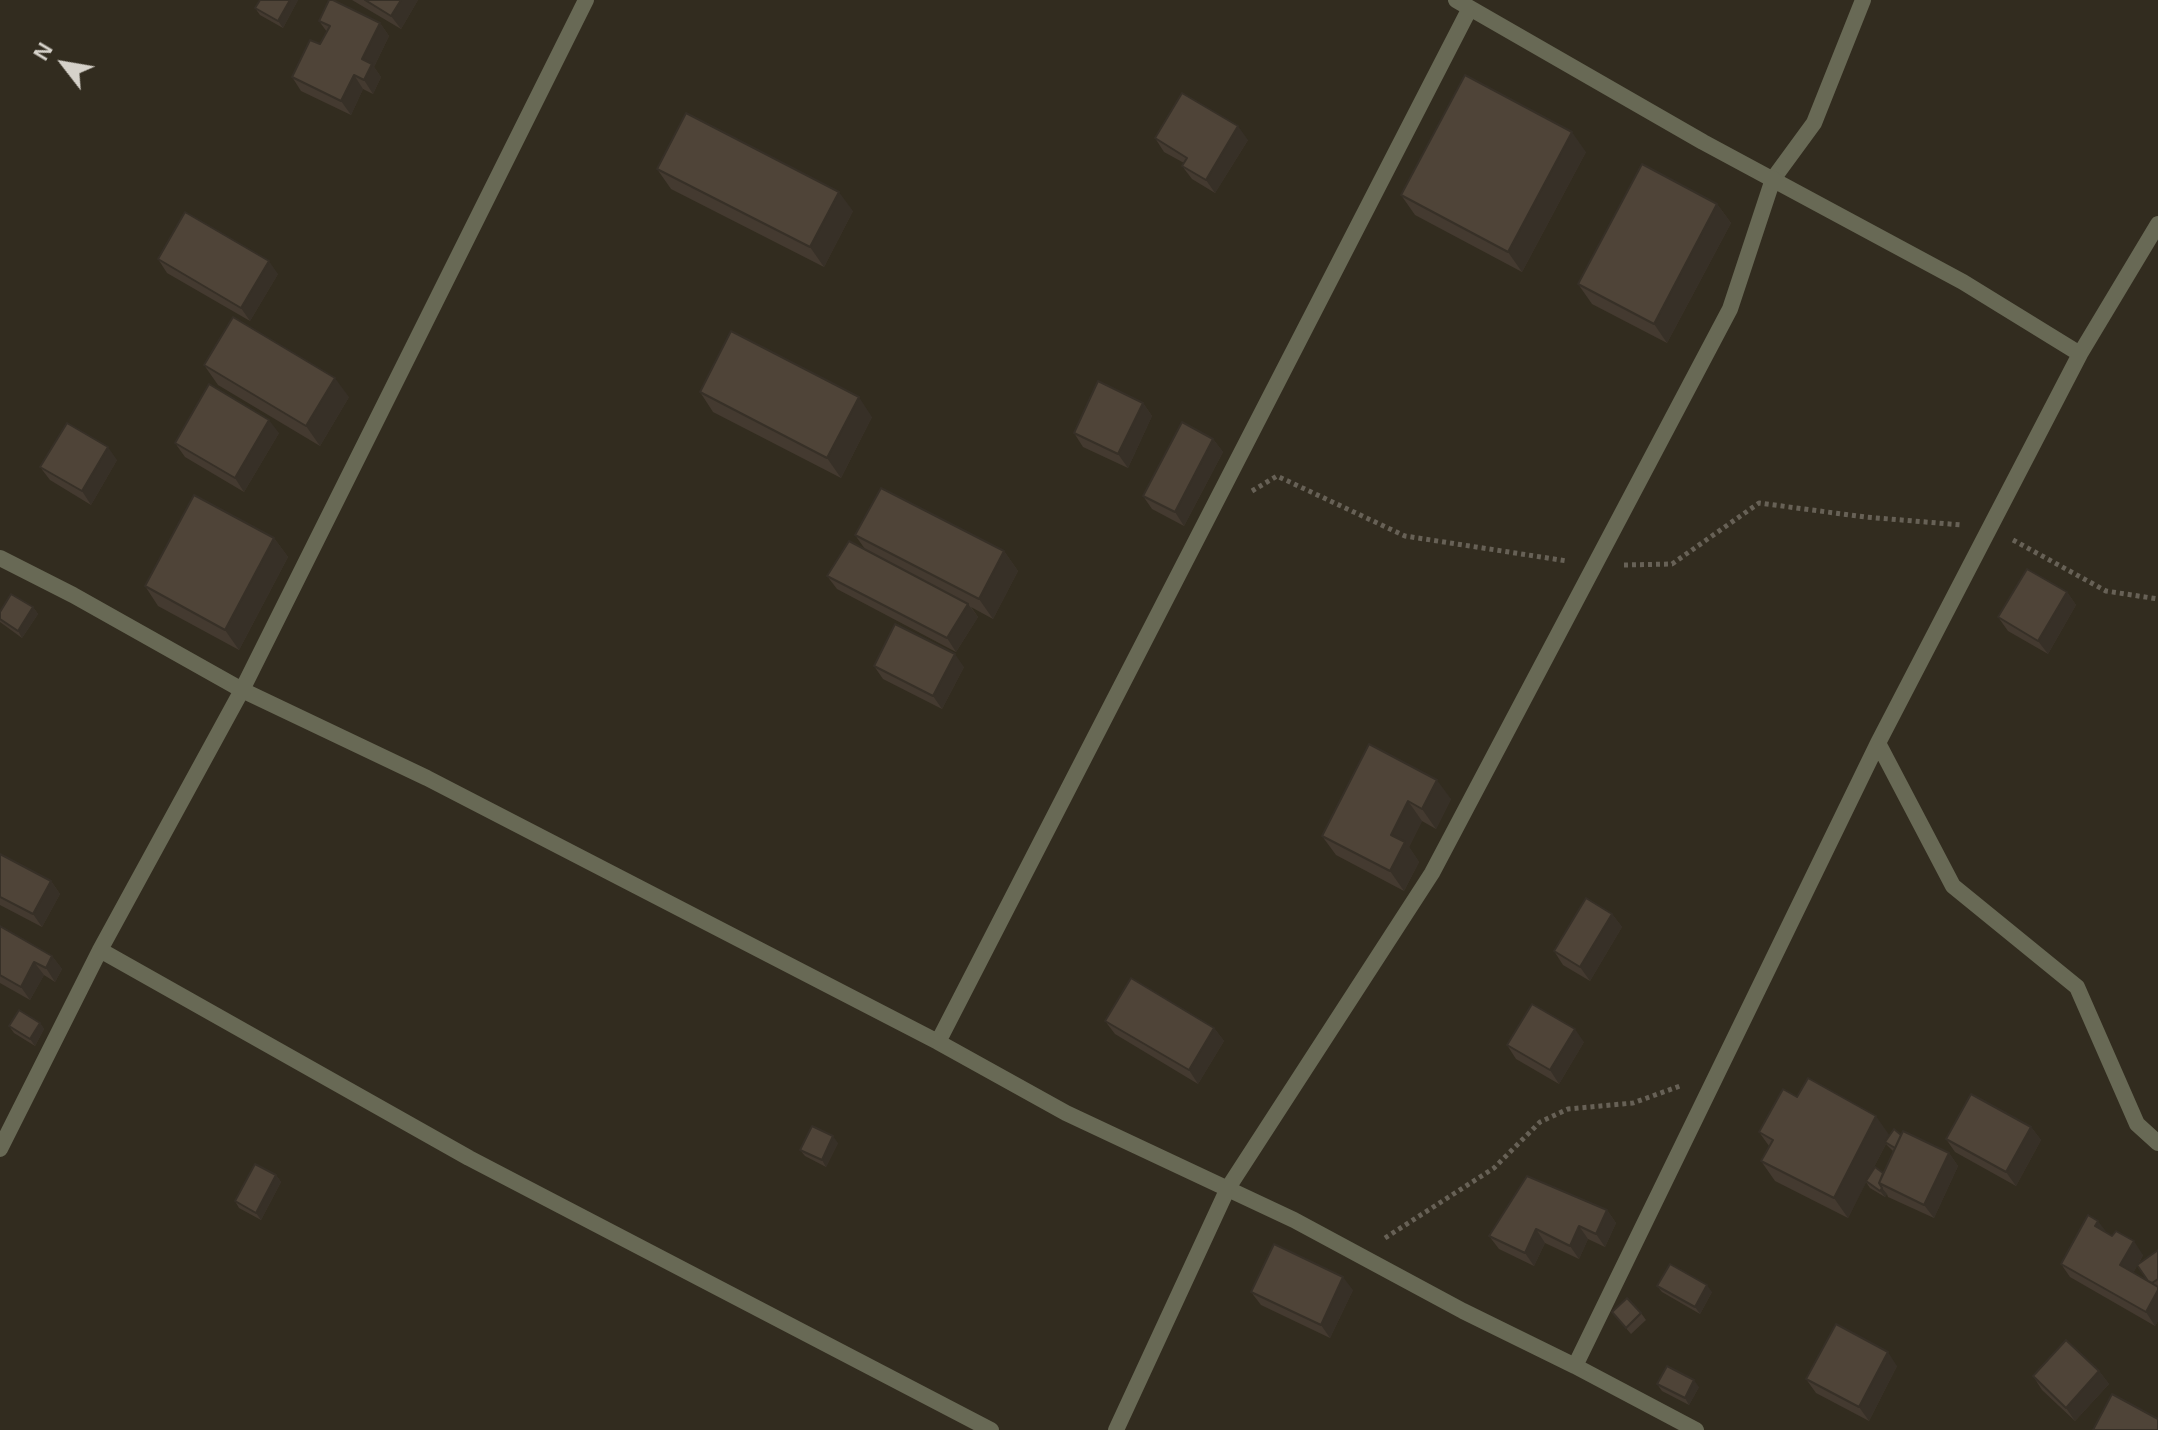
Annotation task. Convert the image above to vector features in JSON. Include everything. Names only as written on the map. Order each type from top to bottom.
[{"type":"street","points":[[0,1149],[100,950],[242,690],[586,0]]},
{"type":"street","points":[[1116,1430],[1228,1188],[1432,873],[1730,309],[1773,179],[1814,123],[1863,0]]},
{"type":"street","points":[[938,1042],[1467,3],[1690,135],[1963,282],[2080,354]]},
{"type":"street","points":[[1575,1366],[1878,743],[2080,354],[2158,224]]},
{"type":"street","points":[[0,558],[73,595],[242,690],[427,778],[938,1042],[1066,1113],[1228,1188],[1360,1254],[1463,1311],[1696,1430]]},
{"type":"street","points":[[1878,743],[1953,886],[2077,987],[2137,1124],[2158,1143]]},
{"type":"street","points":[[100,950],[469,1158],[991,1430]]},
{"type":"path","points":[[1990,528],[2106,591],[2158,599]]},
{"type":"path","points":[[1360,1254],[1482,1177],[1540,1122],[1568,1109],[1633,1103],[1657,1096],[1718,1069]]},
{"type":"building","points":[[260,0],[290,0],[278,21],[255,8]]},
{"type":"building","points":[[329,0],[380,23],[362,59],[372,64],[364,80],[354,75],[341,101],[292,77],[310,40],[320,44],[330,26],[319,21]]},
{"type":"building","points":[[365,0],[401,0],[391,16]]},
{"type":"building","points":[[1465,75],[1572,132],[1508,252],[1401,195]]},
{"type":"building","points":[[1182,93],[1238,126],[1206,180],[1182,166],[1187,158],[1155,138]]},
{"type":"building","points":[[686,113],[839,192],[810,247],[657,169]]},
{"type":"building","points":[[1642,164],[1717,204],[1654,324],[1578,284]]},
{"type":"building","points":[[185,212],[269,261],[241,308],[158,259]]},
{"type":"building","points":[[233,317],[335,378],[306,426],[204,365]]},
{"type":"building","points":[[731,331],[859,397],[827,458],[700,392]]},
{"type":"building","points":[[1098,381],[1143,403],[1118,454],[1074,433]]},
{"type":"building","points":[[209,384],[269,420],[235,478],[175,443]]},
{"type":"building","points":[[1182,422],[1213,439],[1175,512],[1143,496]]},
{"type":"building","points":[[67,423],[108,447],[82,491],[40,467]]},
{"type":"building","points":[[881,488],[1004,551],[979,599],[855,535]]},
{"type":"building","points":[[194,495],[274,538],[225,630],[145,586]]},
{"type":"building","points":[[849,541],[968,604],[947,638],[827,576]]},
{"type":"building","points":[[2027,569],[2067,592],[2038,641],[1998,617]]},
{"type":"building","points":[[11,594],[33,607],[18,631],[0,619],[0,612]]},
{"type":"building","points":[[895,624],[955,654],[933,696],[874,666]]},
{"type":"building","points":[[1369,744],[1437,780],[1422,809],[1408,801],[1391,835],[1405,842],[1390,871],[1322,836]]},
{"type":"building","points":[[0,854],[51,881],[33,914],[0,897]]},
{"type":"building","points":[[1586,898],[1612,914],[1580,967],[1554,951]]},
{"type":"building","points":[[0,926],[52,956],[46,968],[34,962],[21,987],[0,975]]},
{"type":"building","points":[[1131,978],[1214,1028],[1189,1070],[1105,1021]]},
{"type":"building","points":[[1532,1004],[1575,1029],[1550,1070],[1507,1045]]},
{"type":"building","points":[[19,1010],[40,1023],[30,1039],[9,1026]]},
{"type":"building","points":[[1808,1078],[1876,1116],[1834,1198],[1761,1161],[1773,1140],[1759,1132],[1783,1089],[1797,1097]]},
{"type":"building","points":[[1971,1094],[2031,1127],[2006,1172],[1946,1139]]},
{"type":"building","points":[[812,1126],[833,1136],[822,1160],[800,1150]]},
{"type":"building","points":[[1894,1129],[1901,1135],[1895,1148],[1885,1142]]},
{"type":"building","points":[[1903,1131],[1949,1153],[1924,1205],[1879,1183]]},
{"type":"building","points":[[255,1164],[276,1175],[256,1213],[235,1201]]},
{"type":"building","points":[[1875,1167],[1883,1173],[1880,1191],[1866,1181]]},
{"type":"building","points":[[1527,1176],[1607,1210],[1596,1234],[1579,1226],[1570,1246],[1536,1229],[1525,1253],[1489,1236]]},
{"type":"building","points":[[2088,1215],[2098,1221],[2095,1226],[2112,1236],[2116,1231],[2134,1241],[2120,1265],[2158,1287],[2146,1312],[2061,1264]]},
{"type":"building","points":[[1274,1244],[1343,1277],[1321,1325],[1251,1292]]},
{"type":"building","points":[[2158,1250],[2158,1279],[2152,1283],[2137,1265]]},
{"type":"building","points":[[1670,1264],[1707,1285],[1695,1307],[1657,1286]]},
{"type":"building","points":[[1627,1298],[1641,1313],[1626,1328],[1612,1312]]},
{"type":"building","points":[[1836,1324],[1888,1352],[1859,1407],[1806,1379]]},
{"type":"building","points":[[2066,1340],[2099,1371],[2066,1408],[2033,1376]]},
{"type":"building","points":[[1667,1366],[1694,1380],[1685,1398],[1657,1384]]},
{"type":"building","points":[[2112,1394],[2158,1419],[2158,1430],[2093,1430]]}]
